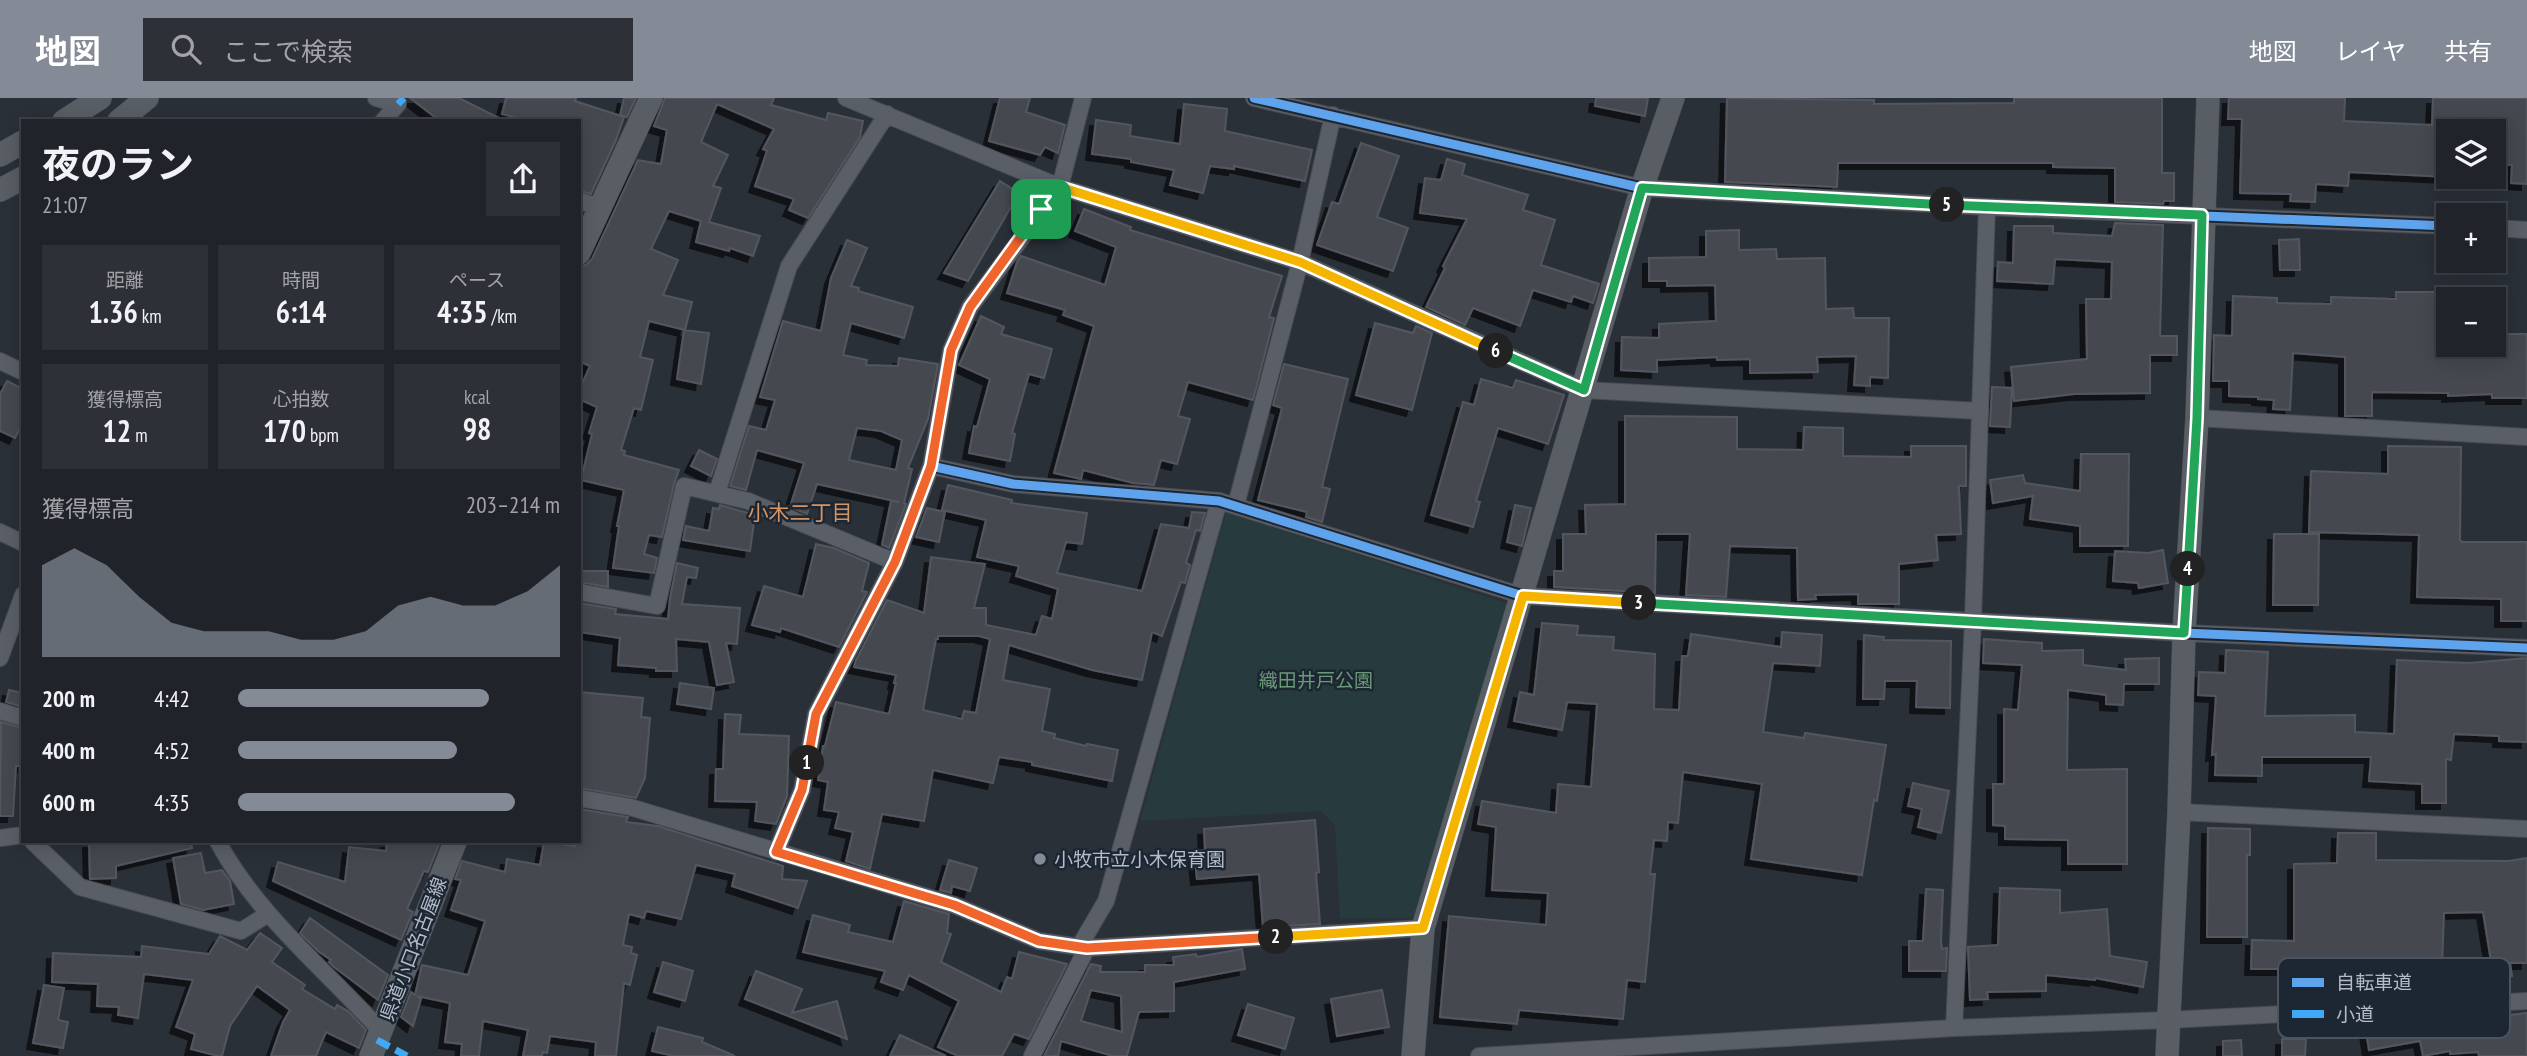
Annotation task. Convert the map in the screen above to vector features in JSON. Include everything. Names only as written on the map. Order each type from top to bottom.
[{"type":"street","points":[[67,119],[100,98]]},
{"type":"street","points":[[121,119],[146,98]]},
{"type":"street","points":[[376,98],[398,104],[385,119]]},
{"type":"street","points":[[581,243],[589,204],[651,98]]},
{"type":"street","points":[[846,98],[1060,187],[1300,262],[1584,390],[1980,411]]},
{"type":"street","points":[[776,852],[802,790],[816,714],[895,562],[931,466],[951,350],[970,307],[1060,187],[1083,98]]},
{"type":"street","points":[[1254,98],[1642,188],[1987,207],[2436,225]]},
{"type":"street","points":[[1413,1056],[1423,928],[1642,188],[1673,98]]},
{"type":"street","points":[[2167,1056],[2179,812],[2184,633],[2197,418],[2208,98]]},
{"type":"street","points":[[717,494],[789,266],[887,114]]},
{"type":"street","points":[[1236,505],[1300,262],[1333,115]]},
{"type":"street","points":[[0,155],[21,143]]},
{"type":"street","points":[[0,190],[21,180]]},
{"type":"street","points":[[1954,1028],[1973,620],[1987,207]]},
{"type":"street","points":[[2506,229],[2527,230]]},
{"type":"street","points":[[0,361],[21,371]]},
{"type":"street","points":[[2197,418],[2527,437]]},
{"type":"street","points":[[931,466],[1013,484],[1219,501],[1523,596],[2184,633],[2527,648]]},
{"type":"street","points":[[581,592],[657,606],[684,486],[748,501],[895,562]]},
{"type":"street","points":[[1032,1056],[1105,901],[1219,501]]},
{"type":"street","points":[[0,532],[21,542]]},
{"type":"street","points":[[0,657],[4,631],[21,599]]},
{"type":"street","points":[[0,711],[21,717]]},
{"type":"street","points":[[581,798],[630,807],[954,905],[1039,941],[1083,947],[1423,928]]},
{"type":"street","points":[[2179,812],[2527,829]]},
{"type":"street","points":[[0,838],[21,835]]},
{"type":"street","points":[[34,843],[80,887],[241,931],[268,914]]},
{"type":"street","points":[[219,843],[230,864],[268,914],[381,1031]]},
{"type":"street","name":"県道小口名古屋線","points":[[371,1056],[455,843]]},
{"type":"street","points":[[1479,1056],[1954,1028],[2278,1014]]},
{"type":"green space","name":"織田井戸公園","points":[[1226,512],[1509,604],[1417,918],[1340,919],[1335,825],[1321,811],[1140,821]]},
{"type":"building","points":[[410,98],[459,98],[501,119],[437,119]]},
{"type":"building","points":[[506,98],[576,98],[575,101],[624,117],[591,194],[581,191],[581,119],[522,119],[502,114]]},
{"type":"building","points":[[624,98],[636,98],[627,117],[620,115]]},
{"type":"building","points":[[665,98],[774,98],[771,105],[826,120],[828,113],[863,121],[860,137],[808,218],[789,210],[794,199],[755,186],[767,151],[763,149],[774,129],[717,104],[701,142],[728,155],[713,186],[721,188],[709,222],[760,236],[753,256],[730,248],[729,251],[696,242],[701,221],[669,211],[651,249],[678,260],[663,295],[692,302],[685,330],[649,321],[640,357],[653,360],[641,410],[634,408],[621,450],[625,451],[624,455],[679,470],[662,537],[649,535],[644,554],[657,558],[654,573],[613,568],[624,490],[581,480],[592,434],[589,433],[597,407],[581,400],[581,386],[590,366],[581,362],[581,266],[592,259],[638,160],[661,164],[667,130],[654,126]]},
{"type":"building","points":[[1000,98],[1030,98],[1026,112],[1065,125],[1058,153],[1045,147],[1040,155],[989,141]]},
{"type":"building","points":[[1596,98],[1648,98],[1645,116],[1595,106]]},
{"type":"building","points":[[1727,98],[1874,100],[1874,104],[2014,103],[2014,98],[2162,98],[2162,173],[2174,173],[2174,201],[2164,201],[2163,204],[2115,202],[2115,168],[2053,167],[2053,163],[1838,163],[1837,187],[1725,182]]},
{"type":"building","points":[[2229,98],[2345,98],[2344,121],[2432,125],[2433,98],[2527,98],[2527,184],[2511,183],[2512,165],[2506,165],[2506,119],[2436,119],[2436,176],[2349,172],[2348,186],[2316,184],[2315,202],[2290,201],[2291,194],[2240,193],[2242,119],[2228,119]]},
{"type":"building","points":[[1184,104],[1227,109],[1225,131],[1312,150],[1305,181],[1234,166],[1234,169],[1210,166],[1203,193],[1170,185],[1174,170],[1131,162],[1131,159],[1092,154],[1096,120],[1131,125],[1130,136],[1180,144]]},
{"type":"building","points":[[1361,143],[1399,156],[1377,217],[1408,228],[1393,271],[1317,245],[1332,202],[1339,204]]},
{"type":"building","points":[[1447,159],[1465,164],[1462,175],[1528,195],[1523,210],[1555,220],[1541,265],[1599,284],[1593,303],[1573,296],[1571,302],[1533,290],[1520,326],[1473,308],[1465,325],[1426,307],[1467,219],[1420,213],[1425,178],[1441,180]]},
{"type":"building","points":[[1000,181],[1019,193],[968,281],[944,273]]},
{"type":"building","points":[[1084,209],[1131,227],[1130,230],[1282,276],[1269,317],[1274,318],[1253,400],[1188,382],[1178,416],[1190,419],[1177,464],[1161,460],[1154,485],[1133,483],[1083,470],[1081,479],[1054,473],[1094,326],[1063,315],[1065,310],[1007,293],[1021,256],[1105,285],[1116,247],[1075,231]]},
{"type":"building","points":[[2115,223],[2163,225],[2160,336],[2177,336],[2177,355],[2150,355],[2150,393],[2074,394],[2014,401],[2011,367],[2087,359],[2086,299],[2111,299],[2112,262],[2055,259],[2053,284],[1997,281],[1998,262],[2013,263],[2014,226],[2053,226],[2053,233],[2112,236]]},
{"type":"building","points":[[1739,230],[1739,250],[1776,249],[1777,259],[1825,258],[1826,309],[1853,308],[1854,318],[1889,318],[1888,378],[1870,377],[1870,386],[1854,385],[1856,356],[1817,357],[1818,372],[1750,373],[1750,359],[1717,360],[1717,357],[1657,360],[1657,372],[1621,370],[1622,337],[1659,338],[1659,324],[1716,321],[1715,285],[1667,286],[1667,281],[1649,281],[1649,258],[1706,257],[1706,231]]},
{"type":"building","points":[[2299,239],[2300,270],[2280,270],[2279,240]]},
{"type":"building","points":[[847,240],[867,248],[851,286],[859,288],[858,291],[913,307],[904,338],[851,323],[843,355],[867,360],[866,365],[898,366],[899,358],[938,364],[928,419],[908,468],[912,469],[904,503],[906,504],[889,548],[882,545],[891,501],[899,502],[817,484],[807,514],[790,507],[804,463],[757,450],[746,490],[730,486],[749,426],[766,430],[775,400],[760,397],[783,321],[821,331],[831,278]],"holes":[[[857,428],[881,431],[902,440],[896,470],[849,460]]]},
{"type":"building","points":[[2396,292],[2436,292],[2436,357],[2506,357],[2506,334],[2527,334],[2527,398],[2492,398],[2492,394],[2448,396],[2448,393],[2372,392],[2372,416],[2345,416],[2345,357],[2293,353],[2290,410],[2273,409],[2274,400],[2229,396],[2229,381],[2213,381],[2214,335],[2232,336],[2233,296],[2277,298],[2277,303],[2331,304],[2331,297],[2396,299]]},
{"type":"building","points":[[981,316],[1004,327],[1001,334],[1052,349],[1044,378],[1029,374],[1012,433],[1015,434],[1010,461],[969,453],[974,426],[977,427],[990,379],[959,365]]},
{"type":"building","points":[[1375,323],[1413,333],[1416,326],[1432,333],[1412,410],[1356,395]]},
{"type":"building","points":[[684,330],[709,333],[701,384],[677,379]]},
{"type":"building","points":[[1284,364],[1348,379],[1322,487],[1330,489],[1322,522],[1306,517],[1307,512],[1258,500],[1282,408],[1273,405]]},
{"type":"building","points":[[1481,379],[1513,388],[1516,380],[1564,395],[1548,444],[1498,428],[1476,501],[1480,502],[1473,527],[1431,515],[1463,402],[1474,405]]},
{"type":"building","points":[[7,381],[21,388],[21,426],[15,438],[0,431],[0,394]]},
{"type":"building","points":[[1992,387],[2012,388],[2010,427],[1990,426]]},
{"type":"building","points":[[1625,416],[1737,417],[1737,449],[1803,450],[1804,427],[1843,428],[1843,456],[1911,457],[1911,446],[1966,446],[1966,486],[1959,486],[1961,534],[1936,535],[1938,560],[1899,564],[1899,604],[1858,604],[1858,594],[1815,595],[1816,599],[1798,600],[1797,548],[1730,546],[1726,597],[1686,595],[1690,534],[1656,534],[1655,593],[1554,587],[1554,571],[1563,571],[1563,534],[1586,534],[1585,505],[1625,504]]},
{"type":"building","points":[[2388,446],[2461,447],[2460,540],[2527,542],[2527,621],[2501,621],[2501,599],[2417,597],[2419,535],[2309,532],[2311,471],[2388,474]]},
{"type":"building","points":[[699,450],[717,459],[711,476],[691,466]]},
{"type":"building","points":[[2081,454],[2129,454],[2128,546],[2080,546],[2080,526],[2030,519],[2033,496],[1993,503],[1990,480],[2023,475],[2025,483],[2080,491]]},
{"type":"building","points":[[948,485],[1012,500],[1011,503],[1087,513],[1082,544],[1066,542],[1057,573],[1142,591],[1161,524],[1189,528],[1192,512],[1205,513],[1200,531],[1196,530],[1186,563],[1190,565],[1185,583],[1181,582],[1162,636],[1152,632],[1142,680],[1092,670],[1009,645],[1003,680],[1050,689],[1042,731],[1055,734],[1054,738],[1086,746],[1087,744],[1118,750],[1112,781],[999,757],[993,783],[933,770],[924,821],[882,814],[870,869],[846,861],[853,832],[835,828],[839,812],[824,810],[828,782],[818,780],[823,746],[836,702],[889,714],[896,675],[854,667],[887,600],[924,613],[931,557],[985,564],[974,608],[986,608],[986,625],[1036,635],[1042,616],[1052,619],[1058,589],[1016,576],[1019,566],[977,557],[986,520],[942,510]],"holes":[[[938,636],[979,636],[990,639],[976,713],[964,711],[962,719],[923,710]]]},
{"type":"building","points":[[720,505],[755,515],[750,551],[683,540],[686,526],[709,531],[713,508],[719,509]]},
{"type":"building","points":[[1515,505],[1531,508],[1522,546],[1507,542]]},
{"type":"building","points":[[927,508],[945,512],[939,542],[916,537]]},
{"type":"building","points":[[2274,534],[2319,534],[2318,605],[2273,605]]},
{"type":"building","points":[[816,544],[834,548],[869,563],[862,591],[867,592],[839,647],[781,628],[780,632],[752,625],[764,586],[803,597]]},
{"type":"building","points":[[2163,550],[2168,583],[2139,588],[2138,583],[2113,581],[2115,551],[2148,553]]},
{"type":"building","points":[[677,563],[698,568],[696,578],[687,577],[682,604],[740,608],[737,644],[726,643],[734,682],[717,685],[709,642],[676,639],[677,671],[656,671],[656,668],[618,665],[620,638],[581,632],[581,603],[616,609],[615,614],[668,619]]},
{"type":"building","points":[[581,571],[608,571],[608,587],[581,582]]},
{"type":"building","points":[[1542,623],[1578,626],[1577,635],[1614,637],[1613,650],[1655,654],[1654,709],[1679,710],[1682,656],[1688,656],[1691,634],[1781,647],[1782,632],[1822,635],[1820,666],[1773,663],[1763,732],[1804,738],[1805,733],[1886,745],[1862,875],[1751,859],[1762,784],[1683,772],[1678,823],[1668,822],[1667,841],[1654,840],[1650,874],[1655,874],[1645,982],[1627,980],[1623,1019],[1519,1010],[1517,1024],[1440,1017],[1449,916],[1546,925],[1548,893],[1492,890],[1496,827],[1478,824],[1482,801],[1556,813],[1558,784],[1591,787],[1597,704],[1567,702],[1562,730],[1514,721],[1520,692],[1534,695]]},
{"type":"building","points":[[1864,635],[1884,637],[1883,640],[1951,641],[1950,708],[1916,707],[1917,681],[1885,681],[1884,699],[1863,699]]},
{"type":"building","points":[[1984,639],[2042,643],[2042,651],[2083,650],[2083,665],[2126,670],[2125,659],[2159,658],[2159,684],[2124,684],[2123,705],[2106,704],[2106,695],[2068,690],[2067,770],[2127,769],[2127,864],[2068,864],[2068,840],[2005,839],[2005,826],[1993,825],[1993,784],[2004,784],[2004,709],[2018,710],[2022,665],[1983,663]]},
{"type":"building","points":[[2226,650],[2268,652],[2265,716],[2355,715],[2355,732],[2394,734],[2397,660],[2469,663],[2527,658],[2527,742],[2499,741],[2499,736],[2454,734],[2451,760],[2446,759],[2446,803],[2422,803],[2422,784],[2369,781],[2371,757],[2262,757],[2262,776],[2215,775],[2216,754],[2212,755],[2216,696],[2198,695],[2199,672],[2225,673]]},
{"type":"building","points":[[680,683],[714,688],[711,709],[677,704]]},
{"type":"building","points":[[9,690],[21,693],[21,706],[6,702]]},
{"type":"building","points":[[581,692],[643,698],[641,717],[650,718],[645,778],[636,798],[581,788]]},
{"type":"building","points":[[725,714],[741,715],[739,734],[789,736],[787,796],[776,824],[755,821],[757,802],[715,801],[716,769],[723,769]]},
{"type":"building","points":[[1,722],[21,727],[21,766],[16,766],[13,816],[0,816]]},
{"type":"building","points":[[1913,783],[1949,791],[1941,833],[1918,827],[1922,809],[1908,806]]},
{"type":"building","points":[[581,809],[628,817],[626,822],[658,826],[783,866],[782,879],[807,881],[798,908],[732,886],[735,874],[696,865],[681,919],[646,911],[644,918],[629,914],[623,945],[632,947],[631,953],[637,955],[630,985],[624,983],[616,1056],[595,1056],[596,1042],[550,1036],[547,1053],[543,1052],[542,1056],[523,1056],[528,1030],[483,1021],[479,1056],[461,1056],[462,1044],[445,1042],[450,1003],[417,996],[421,999],[413,1026],[401,1017],[411,992],[415,995],[422,965],[468,975],[485,921],[451,910],[461,880],[455,879],[462,861],[505,872],[507,859],[540,865],[544,843],[575,846],[575,843],[581,843]]},
{"type":"building","points":[[1315,820],[1320,924],[1263,927],[1259,874],[1197,879],[1194,851],[1205,850],[1204,829]]},
{"type":"building","points":[[2208,828],[2250,829],[2250,855],[2247,855],[2247,937],[2207,937]]},
{"type":"building","points":[[2338,833],[2376,833],[2376,860],[2509,861],[2527,858],[2527,963],[2510,963],[2510,958],[2491,958],[2483,912],[2444,913],[2442,958],[2278,958],[2278,969],[2251,969],[2252,940],[2294,941],[2294,864],[2337,863]]},
{"type":"building","points":[[89,843],[191,843],[192,848],[116,866],[116,878],[90,879]]},
{"type":"building","points":[[387,843],[440,843],[428,872],[424,871],[407,909],[413,912],[401,940],[273,881],[278,862],[345,882],[349,847],[386,851]]},
{"type":"building","points":[[201,853],[205,873],[222,870],[230,881],[234,904],[203,910],[181,904],[173,858]]},
{"type":"building","points":[[949,860],[977,868],[970,891],[952,886],[951,893],[940,890]]},
{"type":"building","points":[[2000,888],[2060,890],[2060,913],[2107,909],[2110,956],[2147,962],[2143,987],[2095,978],[2046,975],[2046,991],[1987,992],[1988,999],[1970,1000],[1968,947],[1998,945]]},
{"type":"building","points":[[1926,889],[1943,890],[1941,941],[1942,949],[1947,948],[1946,971],[1909,971],[1909,941],[1923,941]]},
{"type":"building","points":[[904,901],[949,914],[947,933],[951,934],[941,962],[1001,992],[1007,977],[1012,979],[1019,952],[1067,964],[1029,1039],[1014,1034],[1002,1056],[958,1056],[938,1047],[959,1001],[909,975],[903,990],[881,982],[885,971],[803,952],[813,915],[850,925],[848,932],[893,942]]},
{"type":"building","points":[[310,918],[388,975],[378,1000],[334,967],[329,962],[331,960],[300,933]]},
{"type":"building","points":[[260,933],[282,948],[272,962],[305,985],[302,989],[335,1009],[337,1005],[348,1011],[366,1030],[359,1048],[326,1032],[316,1056],[271,1056],[290,1010],[257,986],[230,1026],[222,1056],[218,1056],[191,1049],[195,1034],[176,1027],[193,980],[144,974],[138,1018],[118,1015],[119,1007],[97,1006],[98,984],[52,982],[53,953],[141,957],[142,946],[209,954],[220,936],[247,950]]},
{"type":"building","points":[[1242,949],[1245,969],[1174,982],[1174,1011],[1139,1012],[1127,1056],[1113,1056],[1061,1041],[1058,1056],[1044,1056],[1091,964],[1101,966],[1100,972],[1145,972],[1145,965],[1174,965],[1173,957],[1196,954],[1197,957]],"holes":[[[1091,990],[1121,996],[1122,1032],[1081,1021]]]},
{"type":"building","points":[[663,962],[693,971],[685,1001],[654,992]]},
{"type":"building","points":[[756,971],[802,989],[792,1013],[837,1001],[847,1039],[745,999]]},
{"type":"building","points":[[44,985],[64,988],[58,1020],[68,1022],[63,1048],[33,1043]]},
{"type":"building","points":[[1382,990],[1389,1027],[1337,1036],[1331,999]]},
{"type":"building","points":[[1248,1004],[1294,1018],[1285,1049],[1238,1035]]},
{"type":"building","points":[[2527,1013],[2527,1056],[2479,1056],[2478,1052],[2450,1054],[2450,1051],[2423,1056],[2420,1041],[2369,1050],[2367,1038],[2510,1038],[2510,1015]]},
{"type":"building","points":[[658,1027],[703,1038],[702,1042],[735,1056],[674,1056],[652,1051]]},
{"type":"building","points":[[900,1035],[946,1056],[890,1056]]},
{"type":"building","points":[[2282,1039],[2306,1039],[2305,1056],[2282,1056]]},
{"type":"building","points":[[2241,1040],[2242,1056],[2223,1056],[2223,1041]]},
{"type":"marked path","points":[[398,104],[404,98]]},
{"type":"marked path","points":[[377,1040],[407,1056]]},
{"type":"cycle path","points":[[1254,98],[1642,188],[1987,207],[2436,226]]},
{"type":"cycle path","points":[[931,466],[1013,484],[1219,501],[1523,596],[2184,633],[2527,648]]},
{"type":"place","name":"小牧市立小木保育園","points":[[1040,859]]},
{"type":"district","name":"小木二丁目","points":[[800,513]]},
{"type":"route","points":[[1060,187],[1300,262],[1584,390],[1642,188],[1987,207],[2202,215],[2197,418],[2184,633],[1523,596],[1423,928],[1087,948],[1039,941],[954,905],[776,852],[802,790],[816,714],[895,562],[931,466],[951,350],[970,307],[1041,209],[1060,187]]}]
